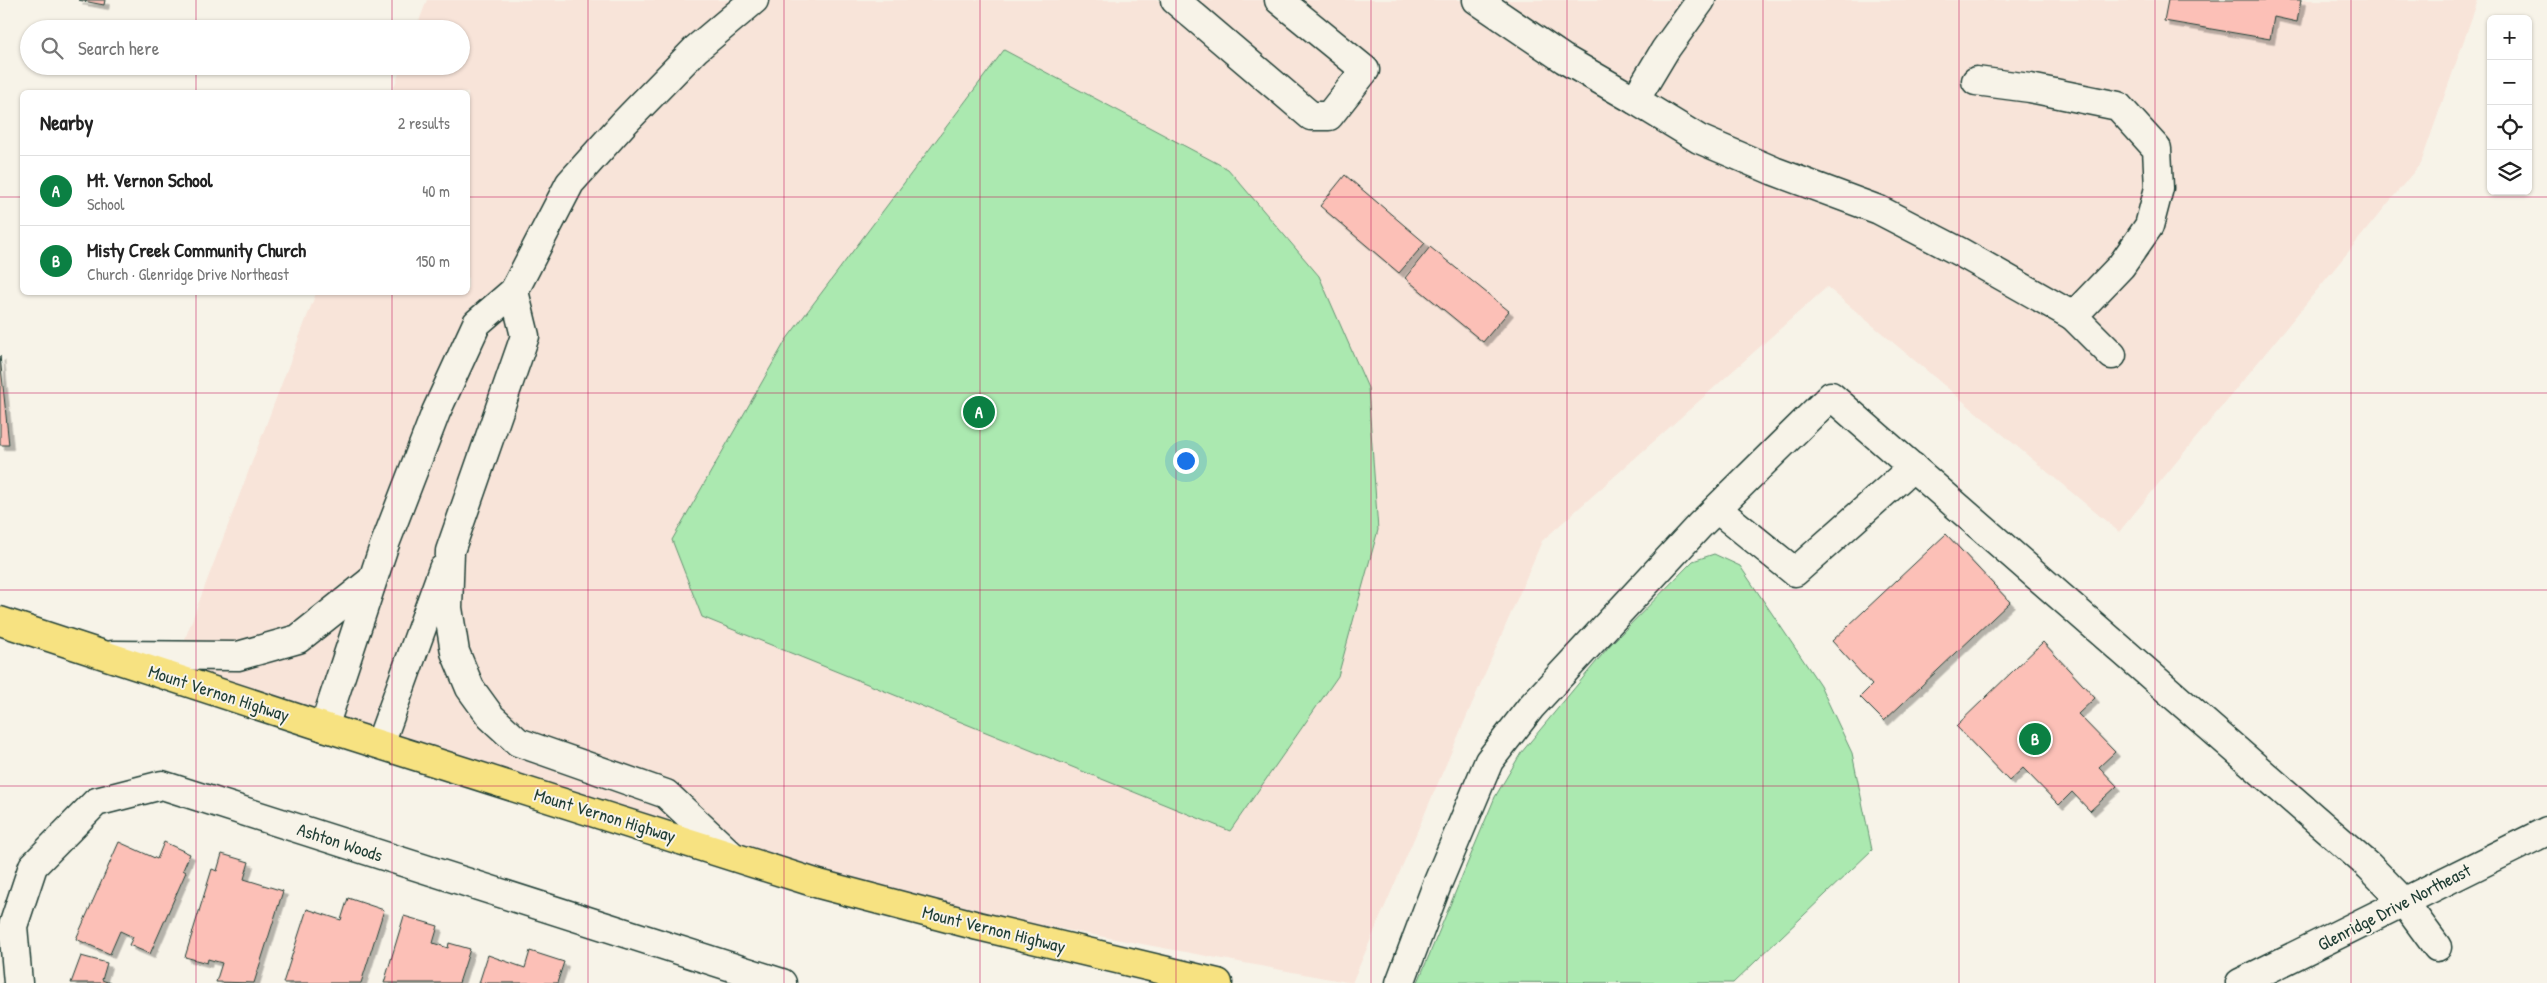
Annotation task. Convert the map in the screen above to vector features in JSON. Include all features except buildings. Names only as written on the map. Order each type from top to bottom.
[{"type":"main road","name":"Mount Vernon Highway","points":[[0,621],[324,727],[730,854],[819,884],[978,926],[1218,983]]},
{"type":"street","points":[[324,727],[371,581],[436,412],[477,323],[514,291],[570,184],[622,124],[696,50],[754,0]]},
{"type":"street","points":[[1175,0],[1311,116],[1329,116],[1364,70],[1279,0]]},
{"type":"street","points":[[1477,0],[1564,60],[1635,100],[1698,139],[1879,210],[1960,252],[2073,316],[2112,355]]},
{"type":"street","points":[[1635,100],[1665,50],[1701,0]]},
{"type":"street","points":[[1976,81],[2030,88],[2118,106],[2157,149],[2159,188],[2149,226],[2121,266],[2073,316]]},
{"type":"street","points":[[380,744],[450,552],[525,336],[514,291]]},
{"type":"street","points":[[1400,983],[1438,882],[1489,761],[1531,706],[1717,509],[1831,396],[2370,866],[2404,902],[2438,947]]},
{"type":"street","points":[[1717,509],[1795,572],[1913,467]]},
{"type":"street","points":[[450,552],[448,608],[455,652],[470,688],[491,717],[518,742],[666,794],[730,854]]},
{"type":"street","points":[[101,655],[238,656],[298,639],[371,581]]},
{"type":"street","name":"Ashton Woods","points":[[18,983],[14,926],[33,866],[96,802],[162,786],[782,983]]},
{"type":"street","name":"Glenridge Drive Northeast","points":[[2240,983],[2547,831]]},
{"type":"shaded area","points":[[427,0],[2478,0],[2421,163],[2119,532],[1827,287],[1542,541],[1352,983],[819,884],[166,689],[315,295],[470,295],[470,90],[393,90],[399,75],[470,75],[470,20],[419,20]]},
{"type":"green space","points":[[1004,50],[1228,169],[1319,276],[1368,388],[1378,530],[1338,676],[1230,831],[702,617],[672,540],[786,340]]},
{"type":"green space","points":[[1714,554],[1740,566],[1820,685],[1852,753],[1872,850],[1733,983],[1418,982],[1495,797],[1521,753],[1611,644],[1693,561]]},
{"type":"place","name":"Mt. Vernon School","points":[[979,412]]},
{"type":"place","name":"Misty Creek Community Church","points":[[2035,739]]}]
